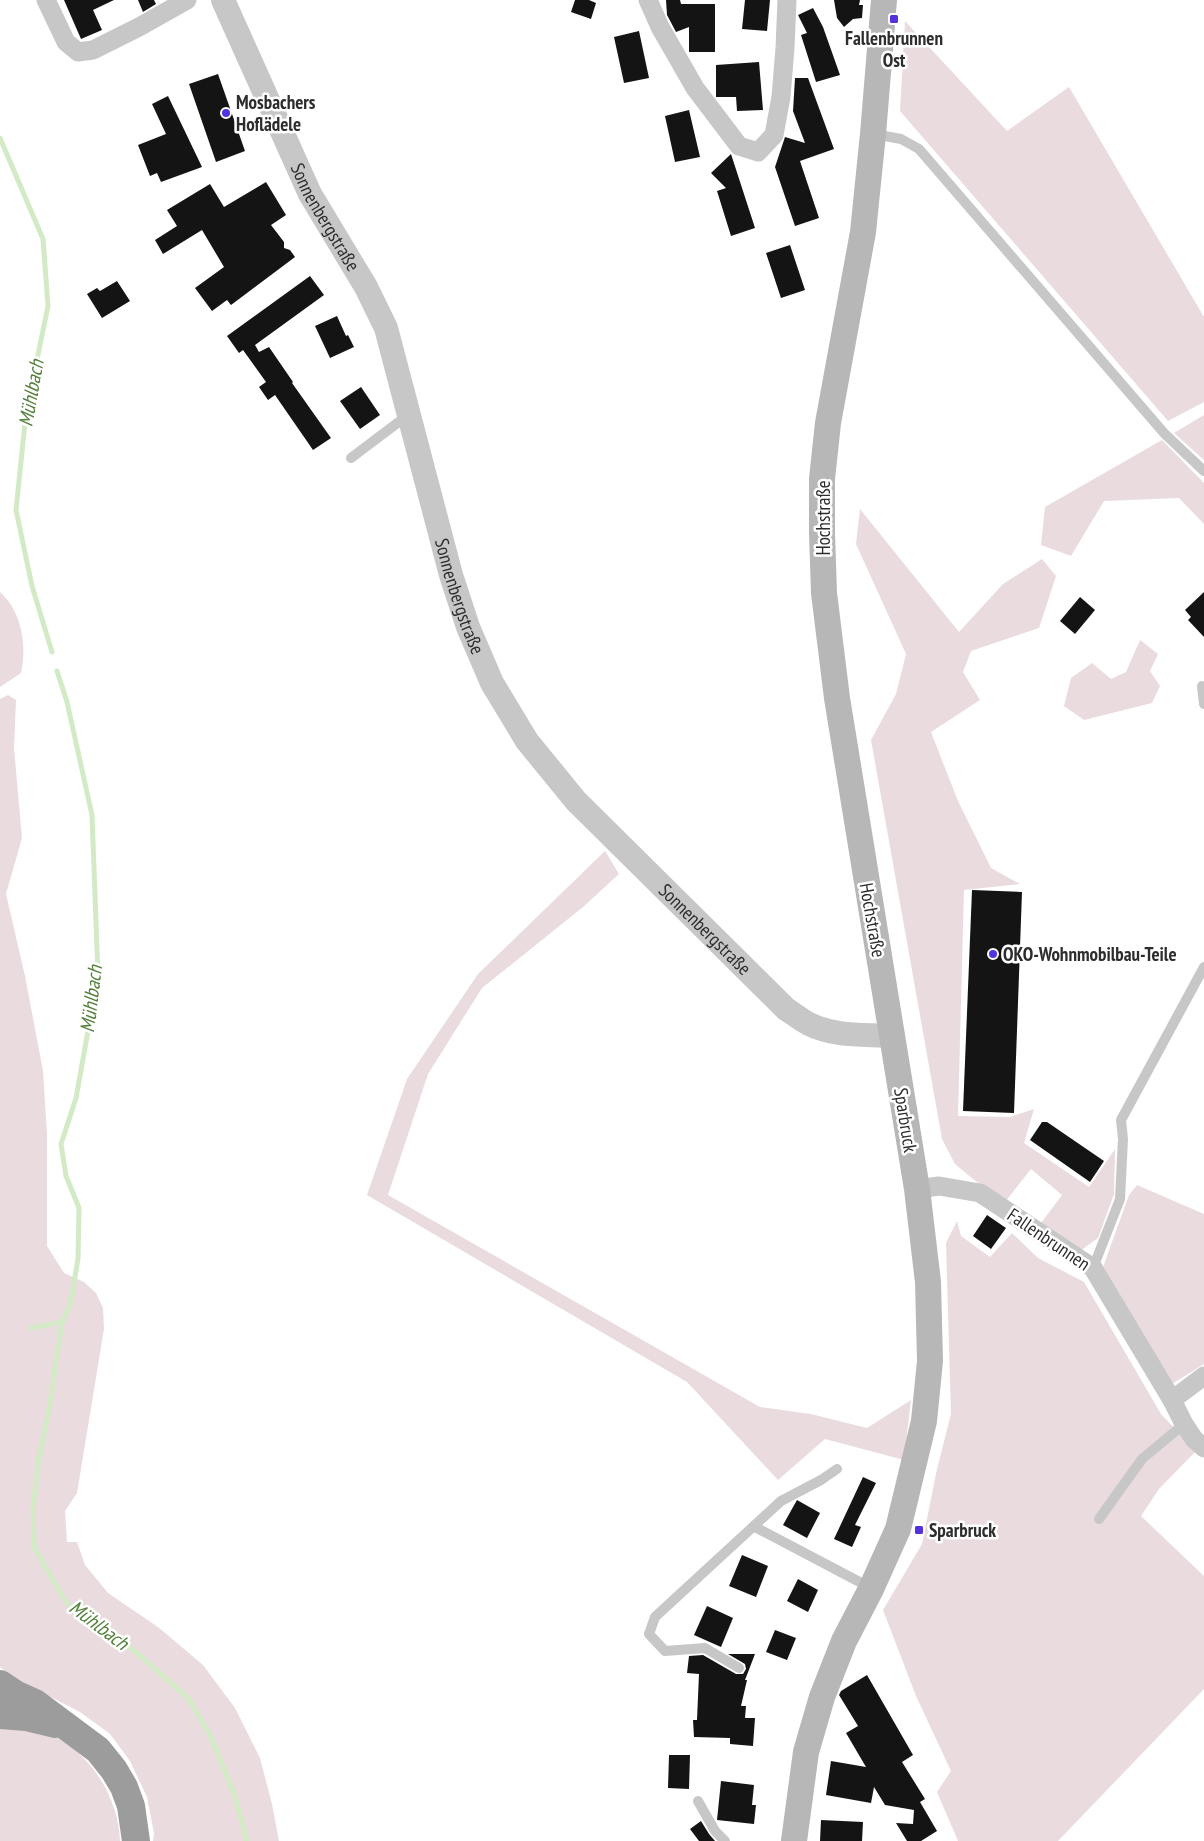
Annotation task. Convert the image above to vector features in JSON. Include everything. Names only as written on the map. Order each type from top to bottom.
[{"type":"highway","points":[[0,1684],[15,1694],[35,1703],[98,1750],[124,1786],[131,1806],[136,1841]]},
{"type":"highway","points":[[0,1715],[26,1717],[65,1726]]},
{"type":"main road","name":"Hochstraße","points":[[884,0],[873,134],[862,232],[828,423],[822,479],[822,533],[824,593],[837,698],[892,1036]]},
{"type":"main road","name":"Sparbruck","points":[[794,1841],[800,1784],[813,1725],[844,1641],[871,1589],[898,1529],[915,1464],[928,1392],[930,1317],[926,1265],[917,1190],[892,1036]]},
{"type":"street","points":[[46,0],[66,42],[78,52],[93,50],[139,28],[187,0]]},
{"type":"street","name":"Sonnenbergstraße","points":[[223,0],[310,194],[366,287],[386,328],[451,576],[468,627],[492,683],[527,740],[576,801],[786,1009],[810,1025],[839,1033],[892,1036]]},
{"type":"street","points":[[648,0],[660,27],[696,88],[739,146],[758,152],[774,134],[781,97],[786,48],[787,0]]},
{"type":"street","name":"Fallenbrunnen","points":[[917,1190],[939,1186],[980,1193],[1093,1268],[1172,1400],[1184,1424],[1194,1439],[1204,1448]]},
{"type":"street","points":[[1172,1400],[1204,1376]]},
{"type":"lane","points":[[873,134],[901,139],[919,149],[1164,433],[1204,471]]},
{"type":"lane","points":[[351,458],[409,415]]},
{"type":"lane","points":[[1202,686],[1204,704]]},
{"type":"lane","points":[[1093,1268],[1120,1199],[1123,1139],[1121,1120],[1204,968]]},
{"type":"lane","points":[[1099,1518],[1142,1459],[1184,1424]]},
{"type":"lane","points":[[739,1668],[705,1648],[665,1651],[649,1634],[655,1617],[755,1527],[781,1501],[821,1480],[837,1469]]},
{"type":"lane","points":[[755,1527],[871,1589]]},
{"type":"lane","points":[[698,1800],[716,1831],[725,1841]]},
{"type":"shaded area","points":[[905,21],[1007,131],[1069,87],[1204,317],[1204,402],[1168,421],[900,111]]},
{"type":"shaded area","points":[[1204,415],[1204,460],[1174,433]]},
{"type":"shaded area","points":[[1162,440],[1204,483],[1204,524],[1179,498],[1104,501],[1071,556],[1041,545],[1045,507]]},
{"type":"shaded area","points":[[860,509],[959,632],[1003,584],[1042,559],[1056,576],[1039,628],[971,651],[963,672],[980,700],[931,732],[958,801],[991,868],[1020,884],[964,890],[958,1116],[1010,1117],[1034,1109],[1024,1143],[1089,1187],[1115,1149],[1114,1194],[1098,1238],[1080,1251],[1041,1223],[1062,1195],[1031,1169],[1005,1202],[955,1164],[942,1139],[871,740],[896,694],[906,654],[856,544]]},
{"type":"shaded area","points":[[0,592],[18,619],[23,640],[23,662],[21,673],[0,687]]},
{"type":"shaded area","points":[[1140,640],[1158,654],[1150,671],[1160,686],[1152,703],[1084,720],[1064,706],[1071,678],[1092,663],[1111,679],[1126,672]]},
{"type":"shaded area","points":[[8,695],[16,700],[14,748],[22,838],[6,894],[25,976],[43,1071],[47,1135],[47,1246],[64,1273],[84,1282],[96,1293],[103,1308],[104,1329],[77,1493],[65,1511],[67,1542],[77,1542],[85,1565],[108,1593],[158,1627],[203,1665],[235,1708],[260,1758],[279,1841],[153,1841],[154,1833],[147,1797],[130,1761],[110,1734],[80,1712],[14,1678],[0,1667],[0,699]]},
{"type":"shaded area","points":[[605,851],[619,874],[583,907],[482,988],[428,1074],[388,1195],[760,1407],[811,1414],[867,1428],[911,1400],[904,1460],[825,1439],[778,1480],[687,1382],[367,1195],[407,1079],[478,974]]},
{"type":"shaded area","points":[[1137,1185],[1204,1214],[1204,1364],[1172,1384],[1103,1267],[1129,1195]]},
{"type":"shaded area","points":[[957,1221],[961,1236],[990,1257],[1012,1233],[1038,1258],[1084,1282],[1161,1414],[1196,1451],[1159,1489],[1141,1516],[1204,1576],[1204,1689],[1058,1841],[958,1841],[937,1792],[951,1771],[916,1696],[883,1610],[922,1544],[937,1469],[951,1414],[946,1243]]},
{"type":"shaded area","points":[[0,1723],[38,1729],[55,1736],[84,1758],[106,1789],[118,1823],[120,1841],[0,1841]]},
{"type":"building","points":[[64,0],[114,0],[93,10],[102,30],[81,39]]},
{"type":"building","points":[[138,0],[154,0],[156,4],[143,12]]},
{"type":"building","points":[[575,0],[589,0],[596,3],[591,19],[571,12]]},
{"type":"building","points":[[666,0],[680,0],[681,4],[715,4],[715,52],[689,52],[689,27],[676,32],[667,15]]},
{"type":"building","points":[[745,0],[770,0],[767,31],[742,29]]},
{"type":"building","points":[[834,0],[860,0],[859,5],[863,5],[862,18],[853,19],[844,27],[837,18]]},
{"type":"building","points":[[813,8],[823,27],[840,75],[816,82],[801,35],[807,33],[798,15]]},
{"type":"building","points":[[639,31],[649,78],[624,83],[614,37]]},
{"type":"building","points":[[759,62],[763,110],[737,111],[736,97],[716,97],[716,65]]},
{"type":"building","points":[[218,74],[245,151],[216,162],[189,84]]},
{"type":"building","points":[[795,78],[808,78],[834,149],[800,161],[819,218],[795,226],[775,167],[785,137],[805,143],[793,111]]},
{"type":"building","points":[[168,96],[202,167],[161,182],[157,173],[150,176],[138,145],[166,134],[152,104]]},
{"type":"building","points":[[689,110],[700,157],[675,162],[665,116]]},
{"type":"building","points":[[731,154],[755,228],[731,236],[717,191],[726,188],[711,173]]},
{"type":"building","points":[[266,182],[286,215],[271,225],[284,242],[284,248],[290,250],[295,257],[231,305],[227,300],[212,311],[195,288],[224,267],[202,230],[163,254],[155,240],[177,226],[167,210],[210,184],[224,207]]},
{"type":"building","points":[[790,245],[805,290],[781,298],[766,253]]},
{"type":"building","points":[[310,276],[324,295],[255,345],[259,352],[269,347],[331,438],[313,450],[275,395],[268,400],[259,387],[266,382],[243,350],[239,353],[227,336]]},
{"type":"building","points":[[117,281],[130,301],[102,318],[87,294],[97,288],[100,291]]},
{"type":"building","points":[[337,316],[346,336],[348,335],[354,347],[330,358],[315,326]]},
{"type":"building","points":[[361,387],[380,415],[360,429],[340,401]]},
{"type":"building","points":[[1204,592],[1204,637],[1188,620],[1191,617],[1185,610]]},
{"type":"building","points":[[1080,597],[1095,610],[1075,634],[1060,621]]},
{"type":"building","points":[[972,890],[1022,892],[1014,1113],[963,1111]]},
{"type":"building","points":[[1042,1122],[1047,1122],[1104,1161],[1090,1182],[1030,1140]]},
{"type":"building","points":[[987,1215],[1006,1228],[991,1249],[973,1236]]},
{"type":"building","points":[[863,1477],[876,1483],[855,1525],[861,1527],[852,1547],[834,1539]]},
{"type":"building","points":[[797,1500],[820,1513],[807,1538],[783,1525]]},
{"type":"building","points":[[742,1555],[768,1566],[756,1597],[729,1586]]},
{"type":"building","points":[[798,1579],[818,1590],[808,1612],[787,1601]]},
{"type":"building","points":[[707,1606],[733,1618],[721,1647],[694,1635]]},
{"type":"building","points":[[775,1630],[796,1638],[787,1660],[766,1652]]},
{"type":"building","points":[[728,1654],[755,1654],[745,1680],[747,1680],[741,1706],[746,1706],[745,1718],[755,1718],[753,1746],[730,1744],[730,1738],[694,1737],[693,1720],[697,1720],[699,1674],[687,1673],[689,1656],[703,1655],[736,1674],[743,1674],[746,1669],[745,1664]]},
{"type":"building","points":[[867,1675],[913,1755],[902,1762],[925,1799],[920,1802],[937,1831],[921,1841],[907,1841],[896,1823],[913,1824],[914,1810],[885,1805],[874,1787],[871,1803],[826,1795],[831,1761],[866,1767],[846,1733],[858,1726],[839,1695],[841,1691]]},
{"type":"building","points":[[669,1755],[690,1755],[689,1789],[668,1788]]},
{"type":"building","points":[[721,1781],[754,1785],[752,1805],[756,1805],[754,1824],[717,1820]]},
{"type":"building","points":[[821,1820],[863,1822],[862,1841],[820,1841]]},
{"type":"building","points":[[701,1821],[715,1841],[699,1841],[690,1829]]},
{"type":"waterway","name":"Mühlbach","points":[[0,138],[43,239],[48,306],[26,413],[16,510],[32,586],[52,652]]},
{"type":"waterway","name":"Mühlbach","points":[[57,671],[67,702],[92,815],[98,975],[76,1098],[61,1144],[66,1176],[79,1208],[78,1259],[70,1305],[62,1322],[49,1409],[39,1458],[33,1507],[34,1547],[65,1601],[88,1622],[131,1648],[188,1698],[209,1733],[234,1793],[247,1841]]},
{"type":"waterway","name":"Mühlbach","points":[[31,1328],[62,1322]]},
{"type":"place","name":"Fallenbrunnen Ost","points":[[894,19]]},
{"type":"place","name":"Mosbachers Hoflädele","points":[[226,113]]},
{"type":"place","name":"OKO-Wohnmobilbau-Teile","points":[[993,954]]},
{"type":"place","name":"Sparbruck","points":[[919,1530]]}]
